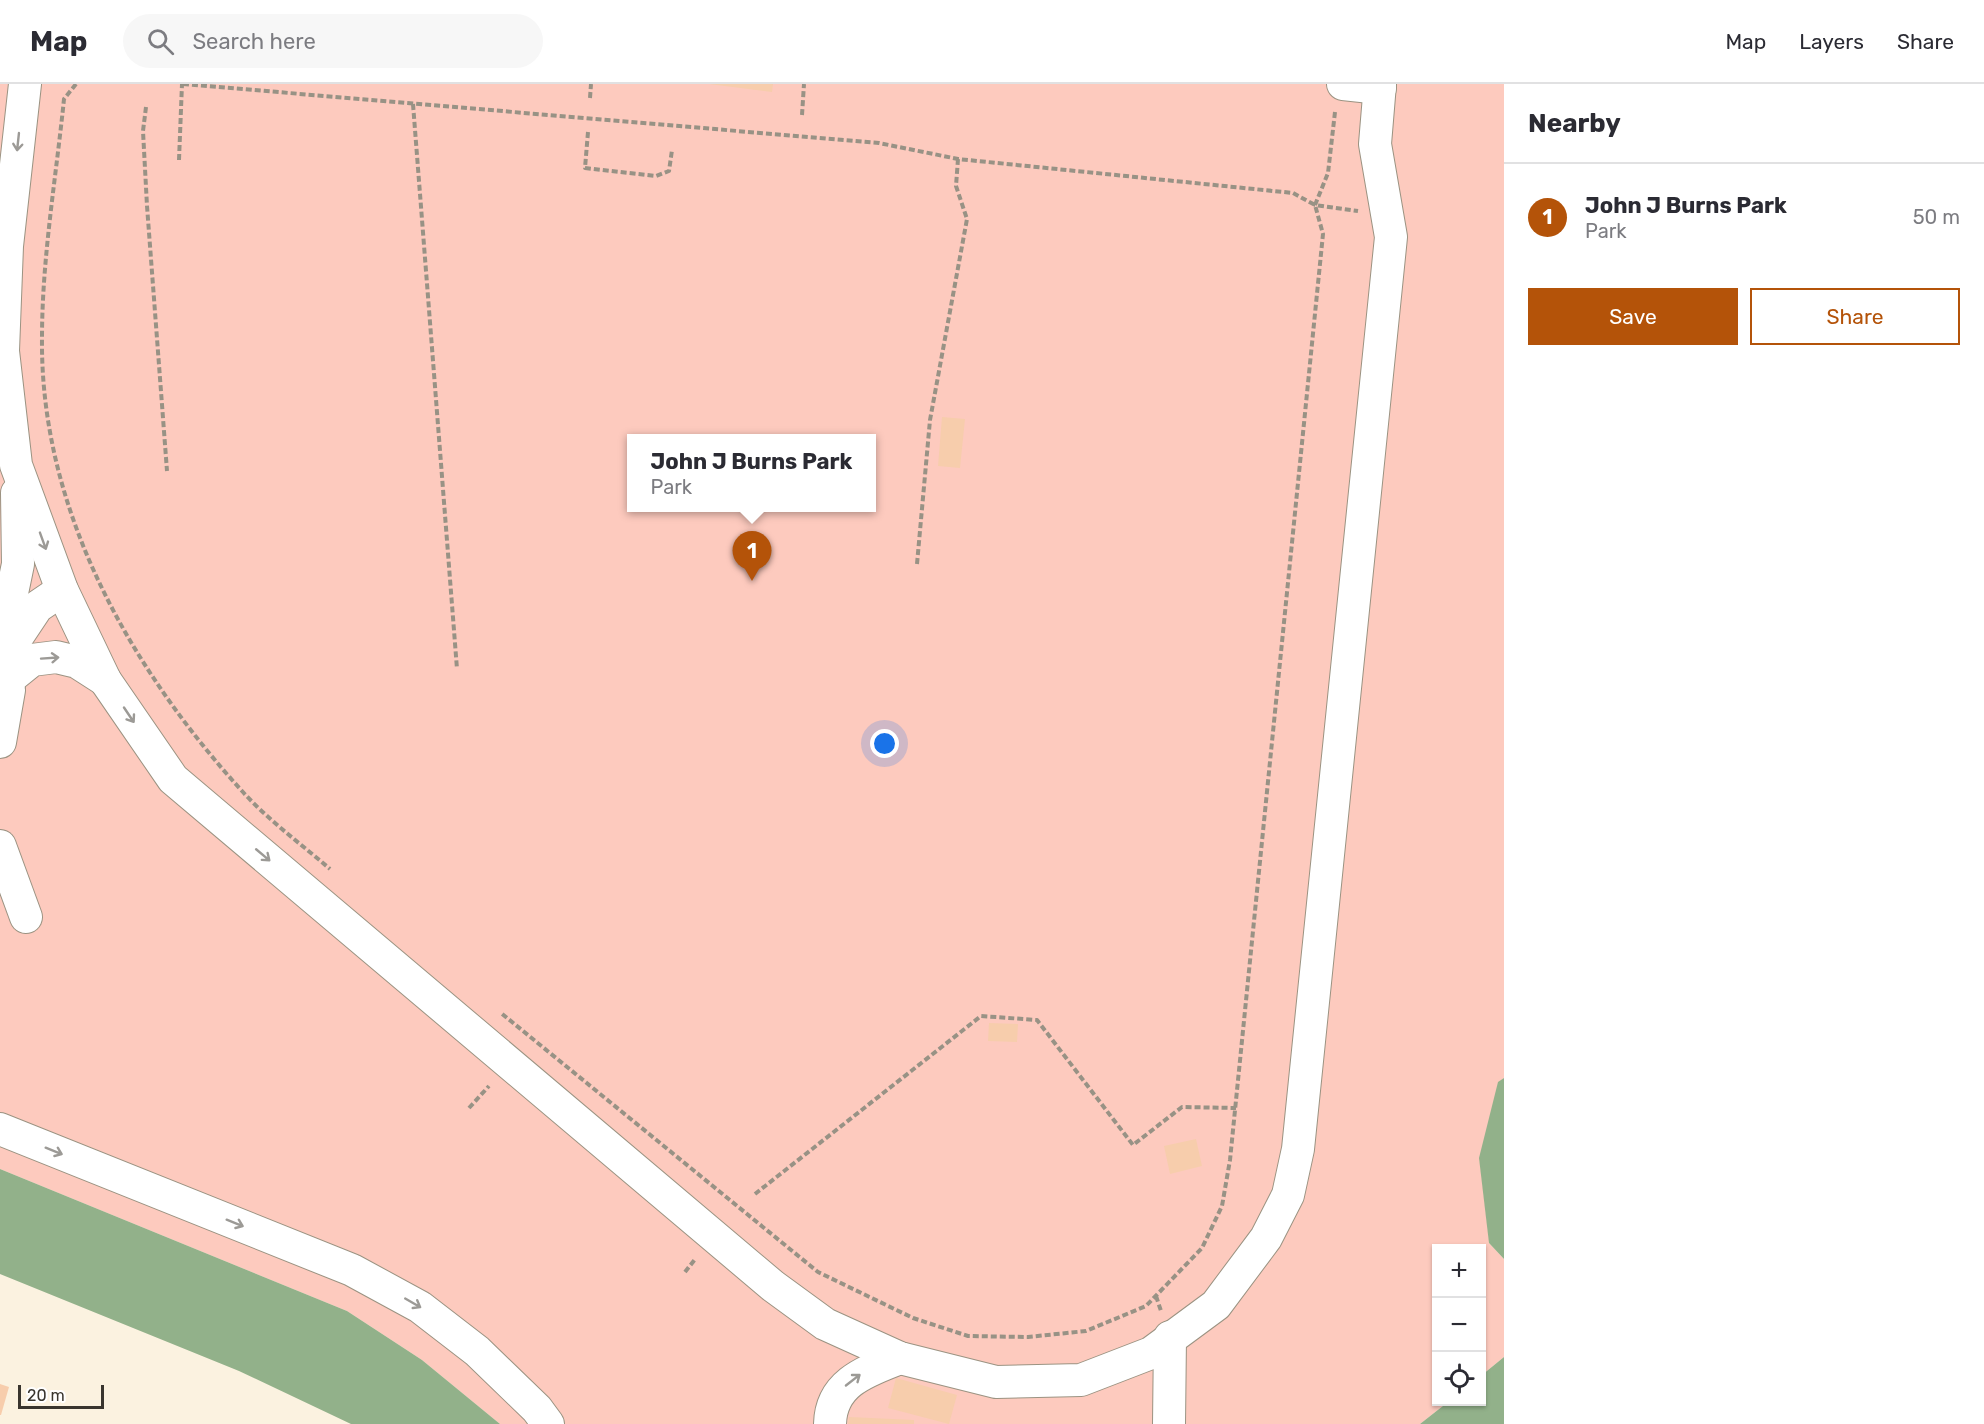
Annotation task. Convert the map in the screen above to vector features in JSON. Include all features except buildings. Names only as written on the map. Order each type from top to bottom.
[{"type":"street","points":[[0,710],[18,564],[16,465],[3,351],[7,246],[25,84]]},
{"type":"street","points":[[16,465],[62,591],[105,680],[173,779],[773,1286],[825,1324],[900,1358],[996,1382],[1082,1380],[1151,1353],[1216,1305],[1266,1238],[1288,1195],[1298,1149],[1391,237],[1375,144],[1380,86],[1340,96]]},
{"type":"street","points":[[0,742],[4,664],[37,608],[62,591]]},
{"type":"street","points":[[4,664],[56,657],[77,662],[105,680]]},
{"type":"street","points":[[0,846],[26,917]]},
{"type":"street","points":[[0,1129],[352,1270],[420,1307],[477,1351],[537,1409],[548,1424]]},
{"type":"street","points":[[1168,1424],[1170,1337]]},
{"type":"street","points":[[830,1424],[831,1412],[840,1392],[855,1376],[900,1358]]},
{"type":"path","points":[[76,84],[64,99],[42,339],[48,419],[59,475],[75,529],[122,626],[173,709],[243,793],[334,872]]},
{"type":"path","points":[[179,160],[183,84],[879,143],[958,159],[1293,193],[1315,205],[1388,216]]},
{"type":"path","points":[[590,98],[591,84]]},
{"type":"path","points":[[802,115],[804,84]]},
{"type":"path","points":[[494,1008],[818,1272],[913,1318],[968,1336],[1028,1337],[1086,1331],[1146,1306],[1202,1248],[1222,1206],[1236,1108],[1323,234],[1315,205],[1328,173],[1340,96]]},
{"type":"path","points":[[413,104],[457,669]]},
{"type":"path","points":[[146,107],[143,131],[147,206],[167,471]]},
{"type":"path","points":[[588,132],[585,168],[656,176],[669,171],[672,150]]},
{"type":"path","points":[[917,564],[930,420],[967,219],[956,186],[958,159]]},
{"type":"path","points":[[755,1194],[981,1016],[1037,1020],[1133,1145],[1182,1107],[1236,1108]]},
{"type":"path","points":[[468,1108],[491,1084]]},
{"type":"shaded area","points":[[0,84],[1504,84],[1504,1078],[1498,1083],[1489,1243],[1504,1259],[1504,1357],[1486,1372],[1486,1244],[1432,1244],[1432,1406],[1443,1406],[1420,1424],[500,1424],[422,1360],[347,1311],[0,1169]]},
{"type":"shaded area","points":[[1504,1078],[1504,1259],[1489,1243],[1479,1158],[1498,1082]]},
{"type":"shaded area","points":[[0,1169],[347,1311],[422,1360],[500,1424],[351,1424],[239,1371],[0,1274]]},
{"type":"shaded area","points":[[1504,1357],[1504,1424],[1420,1424],[1443,1406],[1486,1406],[1486,1372]]},
{"type":"place","name":"John J Burns Park","points":[[752,581]]}]
